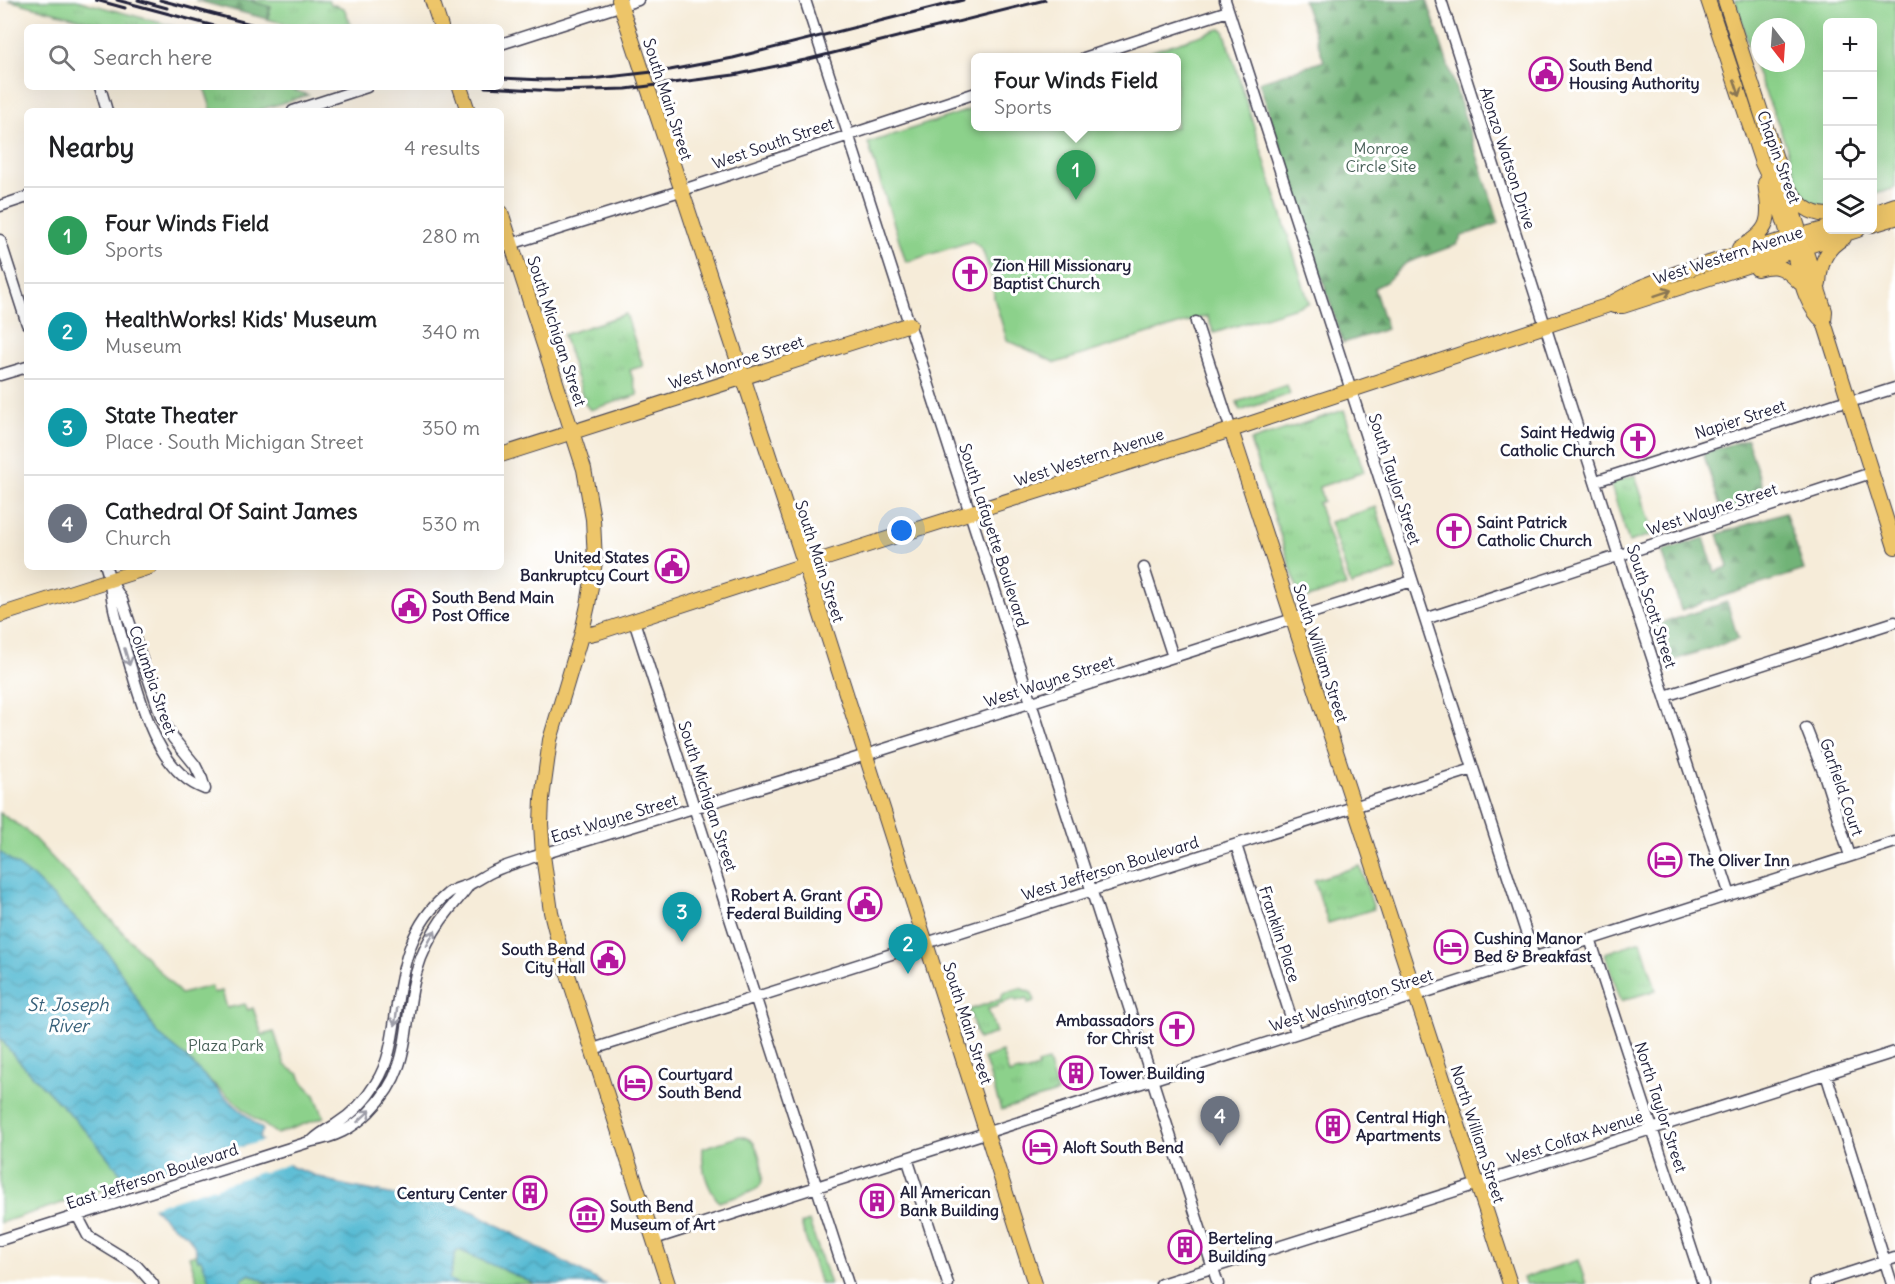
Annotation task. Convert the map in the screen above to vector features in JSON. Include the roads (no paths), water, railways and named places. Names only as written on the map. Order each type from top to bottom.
[{"type":"main road","points":[[432,0],[440,24]]},
{"type":"main road","name":"Chapin Street","points":[[1708,0],[1762,163],[1819,292],[1825,311],[1824,322],[1894,544]]},
{"type":"main road","name":"Chapin Street","points":[[1725,0],[1782,178],[1797,243],[1802,285],[1815,315],[1824,322]]},
{"type":"main road","name":"South Main Street","points":[[620,3],[805,565],[1035,1284]]},
{"type":"main road","points":[[461,90],[467,108]]},
{"type":"main road","points":[[1714,261],[1758,237],[1766,227],[1768,207],[1762,163]]},
{"type":"main road","points":[[1782,178],[1794,197],[1811,213],[1823,214]]},
{"type":"main road","points":[[1877,211],[1895,205]]},
{"type":"main road","points":[[1877,223],[1895,218]]},
{"type":"main road","name":"West Western Avenue","points":[[1606,306],[1623,306],[1711,277],[1797,243],[1823,230]]},
{"type":"main road","name":"West Western Avenue","points":[[581,636],[1231,430],[1546,326],[1606,306],[1641,288],[1714,261],[1840,234]]},
{"type":"main road","points":[[1819,292],[1821,264],[1828,251],[1838,241],[1851,234]]},
{"type":"main road","name":"South Michigan Street","points":[[506,246],[572,432],[587,482],[595,539],[595,562],[588,605],[550,741],[541,816],[548,896],[556,934],[668,1284]]},
{"type":"main road","points":[[1711,277],[1725,277],[1767,266],[1777,266],[1790,272],[1802,285]]},
{"type":"main road","name":"West Monroe Street","points":[[504,454],[910,324]]},
{"type":"main road","name":"South William Street","points":[[1231,430],[1414,995]]},
{"type":"main road","points":[[0,615],[108,573],[129,570]]},
{"type":"main road","name":"North William Street","points":[[1414,995],[1510,1284]]},
{"type":"street","points":[[504,43],[620,3],[638,0]]},
{"type":"street","name":"South Lafayette Boulevard","points":[[805,0],[1218,1284]]},
{"type":"street","name":"Alonzo Watson Drive","points":[[1441,0],[1546,326]]},
{"type":"street","points":[[1095,53],[1226,6]]},
{"type":"street","name":"South Taylor Street","points":[[1226,6],[1534,957]]},
{"type":"street","points":[[101,90],[106,108]]},
{"type":"street","points":[[302,108],[358,90]]},
{"type":"street","name":"West South Street","points":[[506,246],[971,94]]},
{"type":"street","points":[[0,206],[24,198]]},
{"type":"street","points":[[0,240],[24,315]]},
{"type":"street","name":"South William Street","points":[[1196,322],[1231,430]]},
{"type":"street","name":"South Scott Street","points":[[1546,326],[1730,895]]},
{"type":"street","points":[[0,375],[24,368]]},
{"type":"street","name":"Napier Street","points":[[1596,481],[1838,403],[1895,388]]},
{"type":"street","name":"West Wayne Street","points":[[1425,619],[1871,473]]},
{"type":"street","points":[[1144,568],[1173,657]]},
{"type":"street","name":"Columbia Street","points":[[108,573],[122,600],[161,716],[173,738],[195,765],[205,789],[193,785],[185,778],[154,735],[138,694],[111,603],[108,573]]},
{"type":"street","name":"West Wayne Street","points":[[694,809],[1412,581]]},
{"type":"street","name":"South Michigan Street","points":[[634,621],[848,1284]]},
{"type":"street","points":[[1665,696],[1895,622]]},
{"type":"street","name":"Garfield Court","points":[[1806,728],[1824,774],[1850,856]]},
{"type":"street","name":"West Jefferson Boulevard","points":[[755,998],[1473,769]]},
{"type":"street","name":"East Wayne Street","points":[[543,855],[694,809]]},
{"type":"street","name":"West Washington Street","points":[[654,1239],[1895,842]]},
{"type":"street","name":"Franklin Place","points":[[1236,845],[1296,1033]]},
{"type":"street","name":"East Jefferson Boulevard","points":[[312,1141],[354,1110],[378,1081],[392,1040],[402,975],[412,939],[428,914],[446,894],[456,888],[469,885],[493,871],[543,855]]},
{"type":"street","name":"East Jefferson Boulevard","points":[[0,1240],[312,1141],[337,1136],[349,1128],[370,1111],[389,1088],[399,1068],[404,1053],[415,979],[421,960],[440,922],[462,897],[469,885]]},
{"type":"street","name":"North Taylor Street","points":[[1590,939],[1703,1284]]},
{"type":"street","points":[[592,1049],[755,998]]},
{"type":"street","name":"West Colfax Avenue","points":[[1161,1284],[1895,1052]]},
{"type":"street","points":[[1826,1074],[1882,1249],[1890,1260],[1892,1284]]},
{"type":"street","points":[[907,1158],[948,1284]]},
{"type":"street","points":[[77,1215],[88,1236],[137,1266],[153,1284]]},
{"type":"street","points":[[1815,1284],[1890,1260]]},
{"type":"water","name":"St. Joseph River","points":[[0,852],[33,877],[103,946],[157,1033],[185,1056],[222,1094],[263,1130],[259,1138],[292,1167],[338,1184],[410,1198],[449,1202],[476,1213],[604,1284],[535,1284],[459,1250],[456,1252],[449,1279],[458,1284],[270,1284],[250,1274],[242,1279],[242,1284],[211,1284],[201,1259],[198,1260],[195,1247],[187,1234],[175,1228],[128,1182],[87,1132],[15,1057],[0,1038]]},
{"type":"railway","points":[[96,0],[125,8]]},
{"type":"railway","points":[[117,0],[207,24]]},
{"type":"railway","points":[[138,0],[167,8]]},
{"type":"railway","points":[[160,0],[251,24]]},
{"type":"railway","points":[[504,78],[591,79],[670,70],[733,58],[963,0]]},
{"type":"railway","points":[[504,88],[555,91],[626,89],[734,75],[805,60],[1045,0]]},
{"type":"place","name":"South Bend Housing Authority","points":[[1546,74]]},
{"type":"place","name":"Four Winds Field","points":[[1076,200]]},
{"type":"place","name":"Zion Hill Missionary Baptist Church","points":[[970,274]]},
{"type":"place","name":"Saint Hedwig Catholic Church","points":[[1638,441]]},
{"type":"place","name":"Saint Patrick Catholic Church","points":[[1454,531]]},
{"type":"place","name":"United States Bankruptcy Court","points":[[672,566]]},
{"type":"place","name":"South Bend Main Post Office","points":[[409,606]]},
{"type":"place","name":"The Oliver Inn","points":[[1665,860]]},
{"type":"place","name":"Robert A. Grant Federal Building","points":[[865,904]]},
{"type":"place","name":"State Theater","points":[[682,942]]},
{"type":"place","name":"Cushing Manor Bed & Breakfast","points":[[1451,947]]},
{"type":"place","name":"South Bend City Hall","points":[[608,958]]},
{"type":"place","name":"HealthWorks! Kids' Museum","points":[[908,974]]},
{"type":"place","name":"Ambassadors for Christ","points":[[1177,1029]]},
{"type":"place","name":"Tower Building","points":[[1076,1073]]},
{"type":"place","name":"Courtyard South Bend","points":[[635,1083]]},
{"type":"place","name":"Central High Apartments","points":[[1333,1126]]},
{"type":"place","name":"Cathedral Of Saint James","points":[[1220,1146]]},
{"type":"place","name":"Aloft South Bend","points":[[1040,1147]]},
{"type":"place","name":"Century Center","points":[[530,1193]]},
{"type":"place","name":"All American Bank Building","points":[[877,1201]]},
{"type":"place","name":"South Bend Museum of Art","points":[[587,1215]]},
{"type":"place","name":"Berteling Building","points":[[1185,1247]]},
{"type":"park label","name":"Monroe Circle Site","points":[[1381,157]]},
{"type":"park label","name":"Plaza Park","points":[[226,1045]]}]
